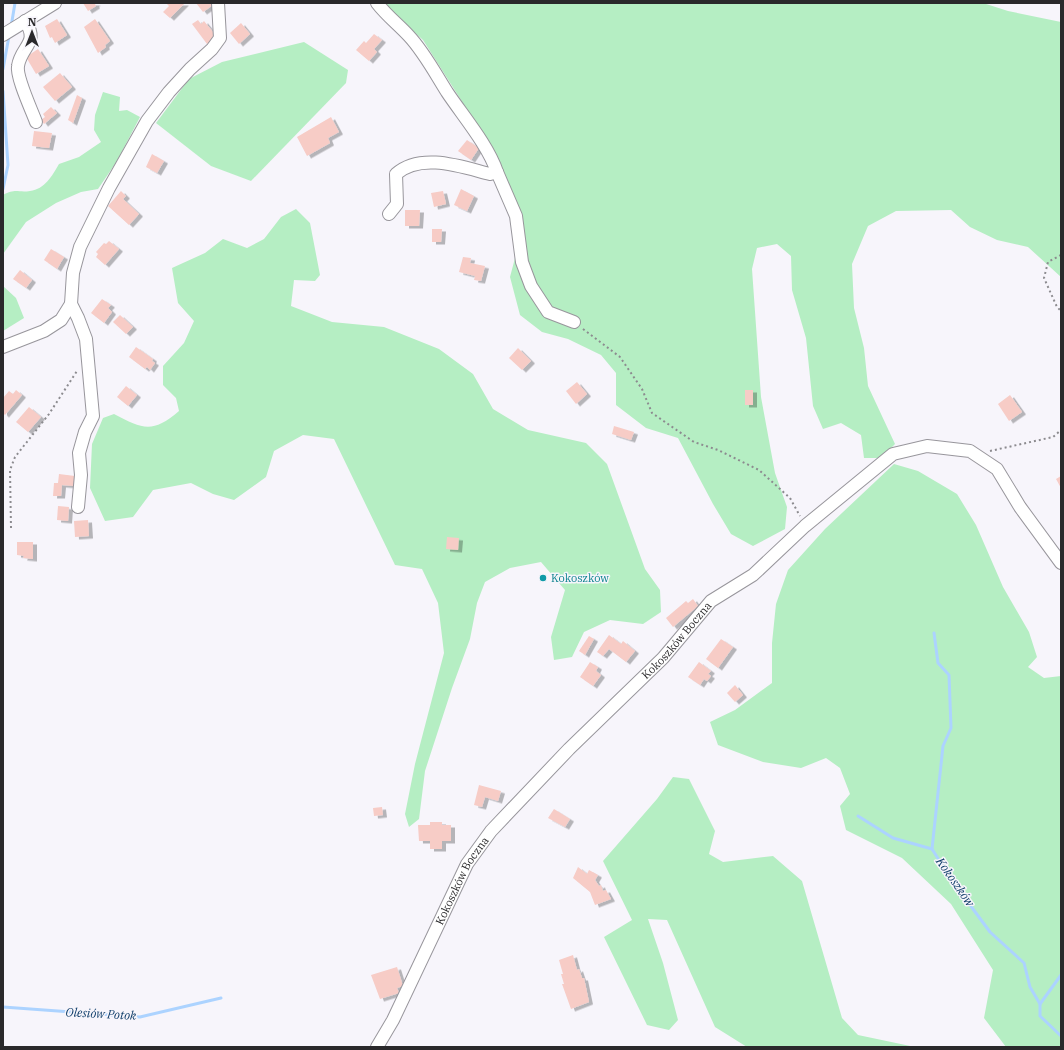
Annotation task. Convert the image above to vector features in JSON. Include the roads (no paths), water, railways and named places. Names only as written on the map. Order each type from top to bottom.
[{"type":"street","points":[[3,35],[56,3]]},
{"type":"street","points":[[3,347],[44,331],[61,320],[71,304],[73,273],[80,247],[95,215],[147,121],[169,92],[190,69],[212,49],[220,38],[218,3]]},
{"type":"street","points":[[377,3],[385,14],[409,36],[429,62],[475,132],[495,166],[516,216],[522,262],[531,286],[548,312],[574,322]]},
{"type":"street","points":[[27,20],[32,36],[18,66],[26,96],[36,122]]},
{"type":"street","points":[[389,214],[397,204],[396,174],[410,165],[444,163],[490,174],[497,172]]},
{"type":"street","points":[[71,304],[86,340],[93,398],[93,416],[85,432],[79,453],[81,475],[78,507]]},
{"type":"street","name":"Kokoszków Boczna","points":[[377,1047],[393,1020],[467,864],[491,831],[569,749],[663,658],[711,601],[753,575],[805,526],[893,454],[926,446],[970,451],[997,469],[1020,506],[1061,563]]},
{"type":"waterway","points":[[11,27],[15,3]]},
{"type":"waterway","points":[[3,69],[9,36]]},
{"type":"waterway","points":[[3,91],[8,165],[3,189]]},
{"type":"waterway","name":"Kokoszków","points":[[934,633],[938,663],[949,675],[951,728],[943,746],[932,849],[953,882],[990,932],[1024,963],[1030,987],[1040,1004],[1040,1016],[1061,1036]]},
{"type":"waterway","points":[[858,816],[893,838],[932,849]]},
{"type":"waterway","points":[[1040,1004],[1061,975]]},
{"type":"waterway","name":"Olesiów Potok","points":[[3,1007],[140,1017],[221,998]]},
{"type":"place","name":"Kokoszków","points":[[543,578]]}]
